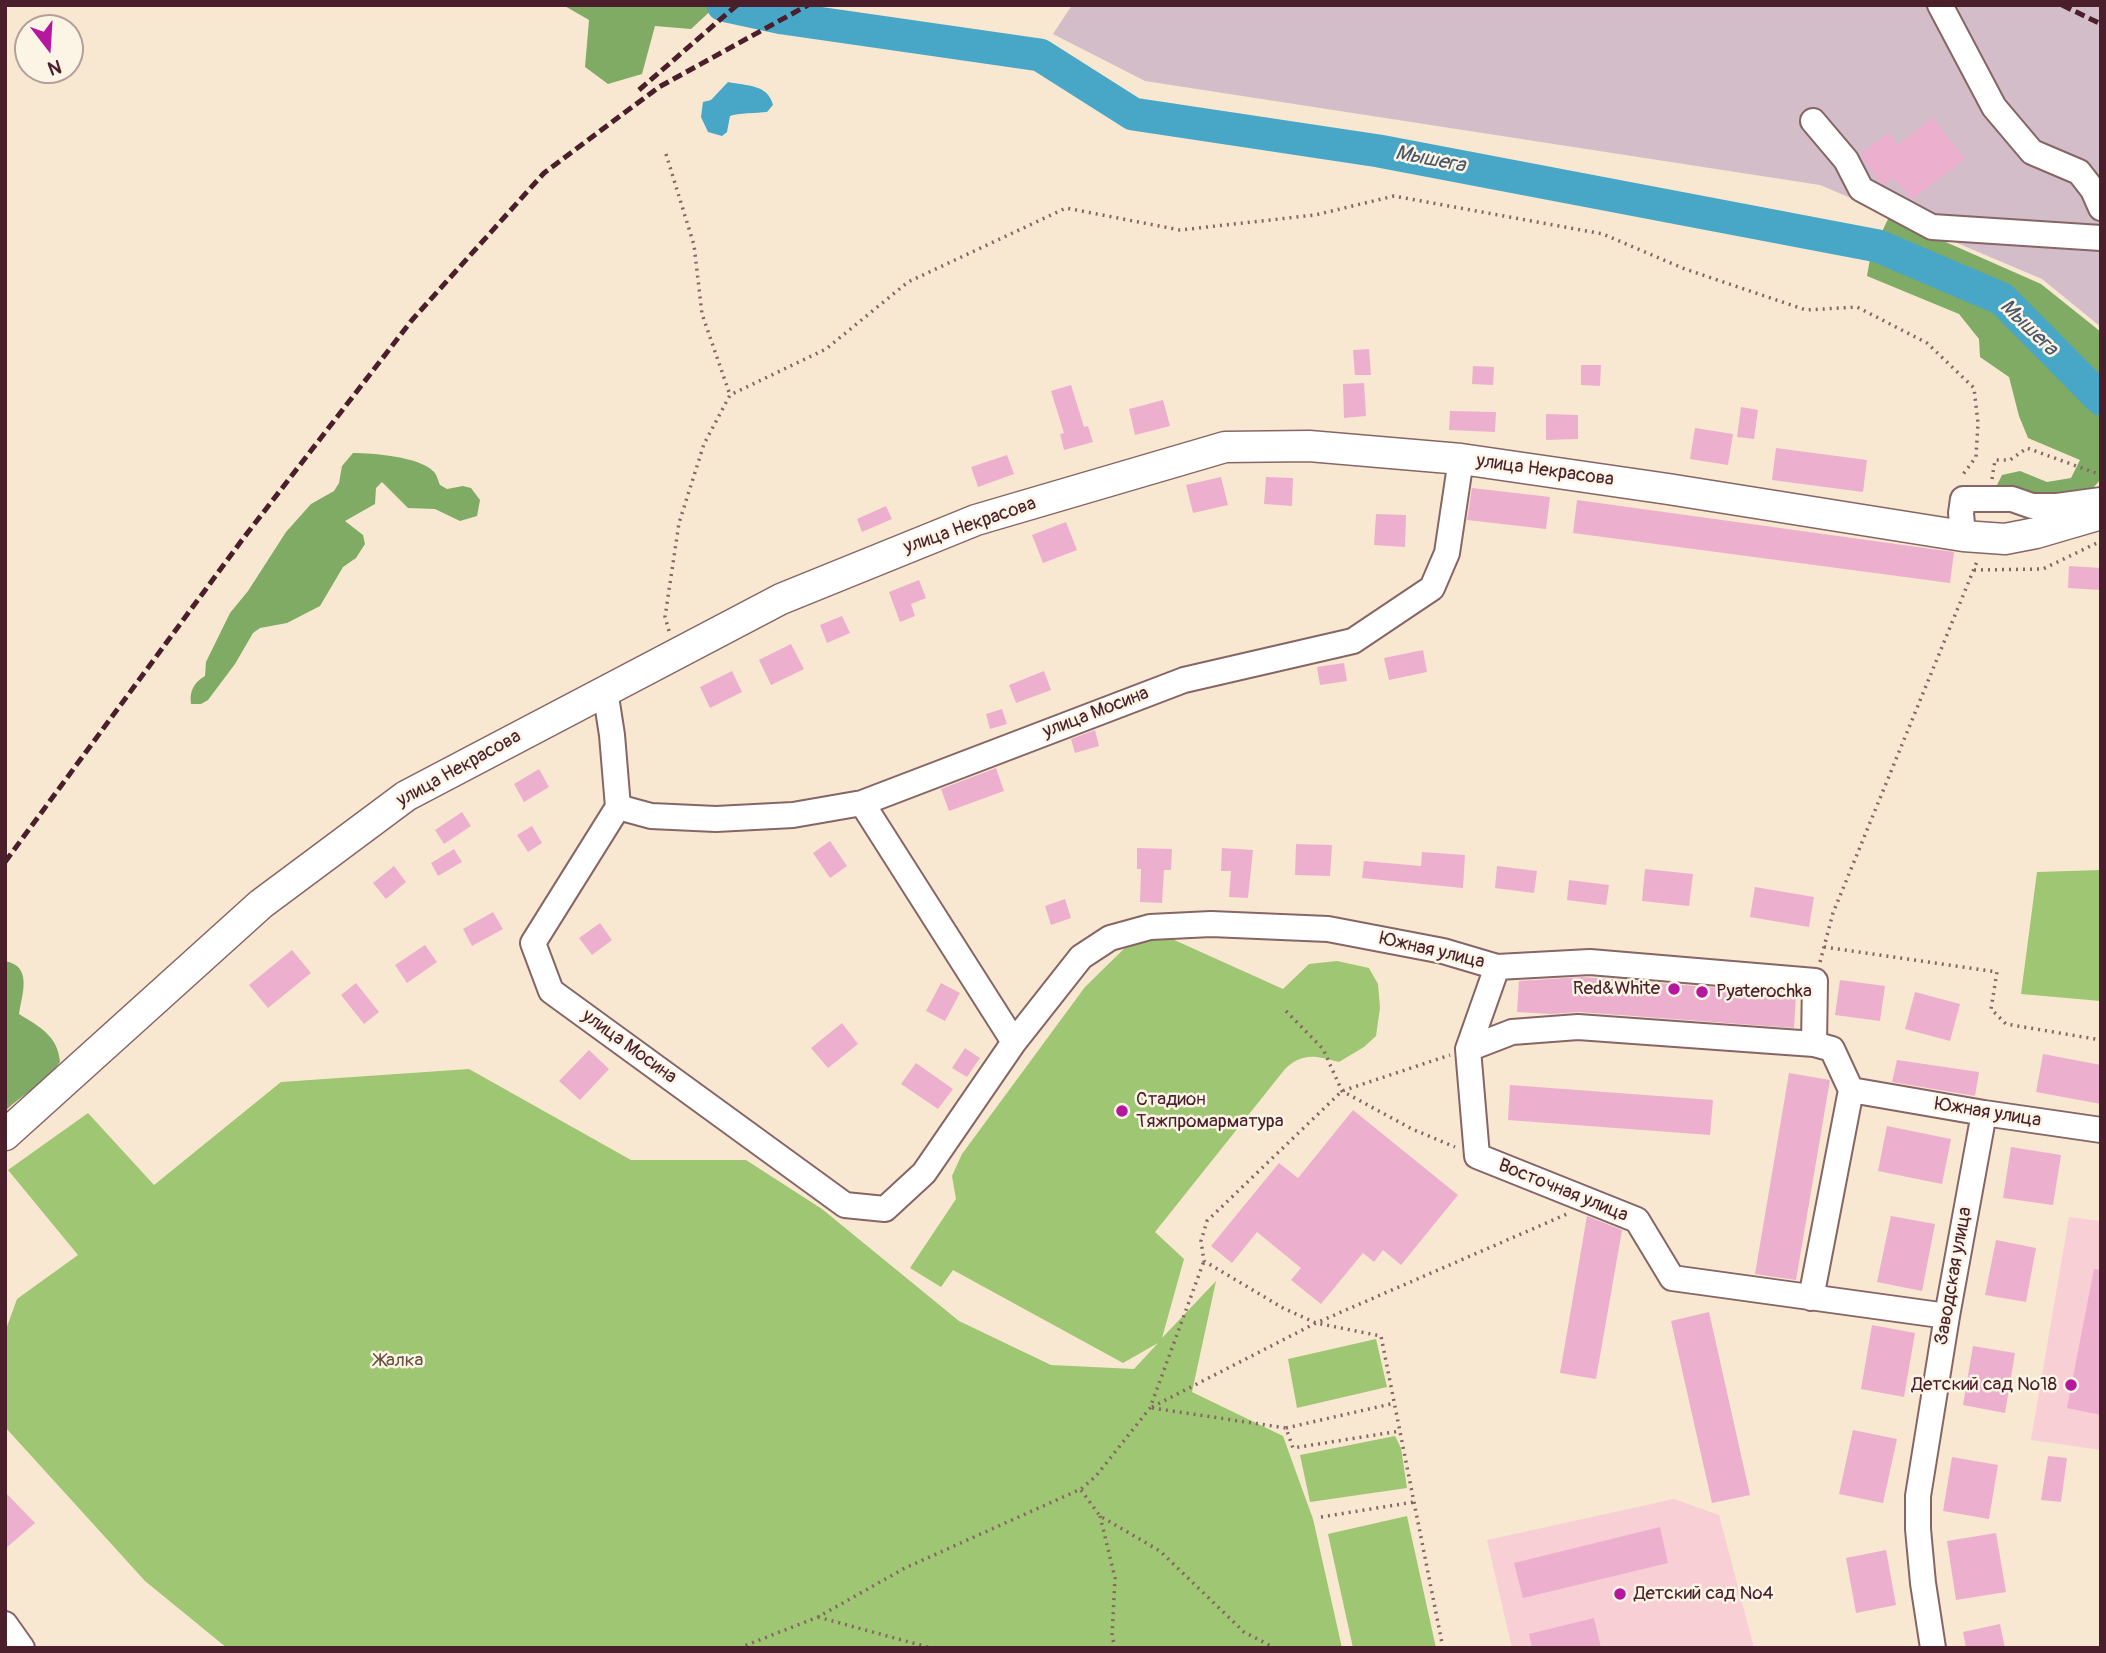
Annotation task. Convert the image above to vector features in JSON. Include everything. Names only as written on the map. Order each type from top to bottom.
[{"type":"main road","name":"улица Некрасова","points":[[5,1135],[261,904],[406,796],[781,599],[976,520],[1225,447],[1309,446],[1461,459],[1963,536],[2005,539],[2080,522],[2101,514]]},
{"type":"street","points":[[1940,5],[1994,107],[2032,152],[2079,172],[2094,190],[2101,208]]},
{"type":"street","points":[[1813,121],[1846,160],[1861,189],[1932,227],[2101,237]]},
{"type":"street","name":"улица Мосина","points":[[885,1209],[845,1205],[551,991],[533,943],[618,807],[651,816],[716,819],[793,815],[862,803],[1184,680],[1353,641],[1432,589],[1447,553],[1461,459]]},
{"type":"street","points":[[1963,536],[1963,499],[2012,499],[2032,506],[2057,506],[2101,500]]},
{"type":"street","points":[[605,690],[618,807]]},
{"type":"street","points":[[862,803],[1014,1042]]},
{"type":"street","name":"Южная улица","points":[[885,1209],[924,1172],[1014,1042],[1081,957],[1110,938],[1150,927],[1212,924],[1328,929],[1443,951],[1497,967],[1590,962],[1815,981]]},
{"type":"street","name":"Восточная улица","points":[[1497,967],[1468,1049],[1477,1156],[1591,1204],[1637,1220],[1672,1278],[1947,1316]]},
{"type":"street","points":[[1814,1044],[1815,981]]},
{"type":"street","points":[[1468,1049],[1512,1032],[1578,1027],[1814,1044],[1832,1049],[1850,1090],[1811,1298]]},
{"type":"street","name":"Южная улица","points":[[1850,1090],[1984,1114],[2101,1130]]},
{"type":"street","name":"Заводская улица","points":[[1933,1648],[1923,1583],[1918,1496],[1984,1114]]},
{"type":"street","points":[[5,1625],[22,1648]]},
{"type":"path","points":[[666,154],[694,245],[702,314],[730,395]]},
{"type":"path","points":[[676,653],[665,617],[679,523],[704,444],[730,395],[826,349],[908,282],[1066,208],[1180,230],[1315,215],[1394,195],[1603,234],[1685,269],[1806,310],[1857,307],[1927,343],[1974,388],[1979,424],[1976,457],[1961,478],[1963,499]]},
{"type":"path","points":[[1815,981],[1833,913],[1974,570],[2043,569],[2101,541]]},
{"type":"path","points":[[1824,947],[1997,972],[1991,1009],[2006,1024],[2101,1040]]},
{"type":"path","points":[[1286,1012],[1323,1049],[1342,1091],[1412,1129],[1477,1156]]},
{"type":"path","points":[[739,1648],[818,1617],[905,1568],[1081,1489],[1097,1476],[1150,1408],[1205,1261],[1201,1241],[1207,1222],[1342,1091],[1468,1049]]},
{"type":"path","points":[[1150,1408],[1316,1323],[1591,1204]]},
{"type":"path","points":[[1205,1261],[1283,1308],[1316,1323],[1381,1336],[1443,1648]]},
{"type":"path","points":[[1150,1408],[1286,1428],[1395,1402]]},
{"type":"path","points":[[1286,1428],[1293,1448],[1400,1431]]},
{"type":"path","points":[[1081,1489],[1100,1516],[1115,1578],[1112,1636],[1115,1648]]},
{"type":"path","points":[[1321,1517],[1414,1502]]},
{"type":"path","points":[[1100,1516],[1160,1550],[1244,1632],[1275,1648]]},
{"type":"path","points":[[818,1617],[931,1648]]},
{"type":"shaded area","points":[[1072,5],[2101,5],[2101,327],[2042,279],[1820,185],[1145,81],[1053,34]]},
{"type":"shaded area","name":"Детский сад №18","points":[[2069,1217],[2101,1221],[2101,1450],[2031,1440]]},
{"type":"shaded area","name":"Детский сад №4","points":[[1674,1499],[1719,1515],[1754,1648],[1512,1648],[1487,1540]]},
{"type":"green space","points":[[563,5],[717,5],[691,29],[655,26],[642,74],[608,84],[585,67],[589,20]]},
{"type":"green space","points":[[1889,217],[2041,284],[2101,332],[2101,388],[2012,298],[1878,240]]},
{"type":"green space","points":[[1871,253],[2001,315],[2043,360],[2101,410],[2101,479],[2083,499],[2065,502],[1995,489],[2002,475],[2020,471],[2047,482],[2071,478],[2080,460],[2028,438],[2009,377],[1980,357],[1979,339],[1959,314],[1867,276]]},
{"type":"green space","points":[[353,453],[383,455],[418,462],[433,471],[440,485],[447,489],[463,486],[471,488],[480,500],[477,516],[460,521],[435,509],[408,508],[382,482],[376,488],[375,504],[345,521],[363,535],[365,544],[356,558],[343,567],[320,606],[287,623],[260,628],[253,633],[235,664],[208,700],[201,704],[191,704],[193,688],[205,676],[206,662],[230,613],[248,591],[286,532],[311,504],[334,491],[339,483],[342,466]]},
{"type":"green space","points":[[2101,870],[2101,1001],[2021,994],[2037,872]]},
{"type":"green space","name":"Жалка","points":[[1161,934],[1283,989],[1309,964],[1337,961],[1369,968],[1378,984],[1380,1008],[1376,1036],[1364,1047],[1339,1062],[1310,1057],[1298,1060],[1285,1069],[1155,1232],[1184,1259],[1162,1338],[1216,1281],[1192,1392],[1283,1436],[1313,1519],[1342,1648],[227,1648],[145,1581],[5,1427],[5,1332],[17,1299],[78,1255],[8,1170],[88,1113],[154,1185],[281,1082],[469,1069],[631,1160],[746,1160],[822,1209],[959,1321],[1051,1365],[1134,1369],[1158,1343],[1123,1363],[953,1270],[941,1287],[910,1268],[956,1199],[952,1176],[962,1154],[1085,987],[1135,938]]},
{"type":"green space","points":[[5,961],[14,964],[23,975],[19,1014],[47,1033],[56,1045],[60,1062],[41,1082],[5,1111]]},
{"type":"green space","points":[[1376,1339],[1387,1387],[1297,1408],[1288,1359]]},
{"type":"green space","points":[[1395,1436],[1401,1448],[1407,1488],[1310,1502],[1300,1455]]},
{"type":"green space","points":[[1407,1516],[1436,1648],[1353,1648],[1328,1534]]},
{"type":"water","points":[[728,82],[762,90],[767,93],[773,105],[767,112],[730,116],[727,132],[722,136],[708,132],[701,117],[703,102],[711,100]]},
{"type":"building","points":[[1933,118],[1965,159],[1912,199],[1893,178],[1884,185],[1880,182],[1860,154],[1888,133],[1898,145]]},
{"type":"building","points":[[1369,349],[1371,375],[1355,375],[1353,350]]},
{"type":"building","points":[[1581,365],[1601,365],[1600,386],[1581,385]]},
{"type":"building","points":[[1473,366],[1494,367],[1493,385],[1472,384]]},
{"type":"building","points":[[1364,383],[1366,416],[1344,418],[1343,384]]},
{"type":"building","points":[[1071,385],[1084,427],[1088,426],[1093,442],[1064,450],[1060,434],[1064,433],[1051,391]]},
{"type":"building","points":[[1163,400],[1170,426],[1135,435],[1129,409]]},
{"type":"building","points":[[1741,407],[1758,410],[1754,439],[1737,437]]},
{"type":"building","points":[[1450,411],[1496,412],[1495,432],[1449,430]]},
{"type":"building","points":[[1546,414],[1578,415],[1578,439],[1546,440]]},
{"type":"building","points":[[1695,428],[1733,434],[1728,465],[1690,459]]},
{"type":"building","points":[[1776,448],[1867,460],[1863,492],[1772,480]]},
{"type":"building","points":[[1007,455],[1014,474],[978,487],[971,467]]},
{"type":"building","points":[[1221,477],[1228,505],[1193,513],[1186,485]]},
{"type":"building","points":[[1266,477],[1293,478],[1292,506],[1264,504]]},
{"type":"building","points":[[1472,488],[1550,497],[1546,529],[1467,520]]},
{"type":"building","points":[[1577,500],[1954,552],[1950,583],[1573,533]]},
{"type":"building","points":[[886,506],[892,519],[862,532],[857,519]]},
{"type":"building","points":[[1376,514],[1406,515],[1405,547],[1374,545]]},
{"type":"building","points":[[1066,522],[1077,550],[1043,563],[1032,535]]},
{"type":"building","points":[[2069,566],[2101,568],[2101,590],[2068,588]]},
{"type":"building","points":[[919,580],[926,598],[911,604],[915,616],[900,622],[889,592]]},
{"type":"building","points":[[842,616],[850,633],[827,643],[820,625]]},
{"type":"building","points":[[791,644],[804,669],[771,685],[759,660]]},
{"type":"building","points":[[1423,650],[1427,672],[1389,680],[1384,658]]},
{"type":"building","points":[[1344,663],[1347,681],[1320,685],[1317,667]]},
{"type":"building","points":[[732,671],[742,692],[710,708],[700,687]]},
{"type":"building","points":[[1044,671],[1051,690],[1016,703],[1009,685]]},
{"type":"building","points":[[1002,709],[1007,724],[990,729],[986,714]]},
{"type":"building","points":[[1095,730],[1099,746],[1075,753],[1071,739]]},
{"type":"building","points":[[996,768],[1004,791],[949,811],[941,789]]},
{"type":"building","points":[[539,769],[549,787],[524,802],[514,784]]},
{"type":"building","points":[[462,812],[471,826],[444,844],[435,830]]},
{"type":"building","points":[[532,826],[542,843],[528,852],[517,835]]},
{"type":"building","points":[[830,841],[847,866],[830,878],[813,853]]},
{"type":"building","points":[[1296,844],[1332,845],[1330,876],[1295,875]]},
{"type":"building","points":[[1137,848],[1172,849],[1171,870],[1164,870],[1162,903],[1140,902],[1141,869],[1137,869]]},
{"type":"building","points":[[1222,848],[1253,850],[1248,898],[1229,897],[1231,871],[1221,871]]},
{"type":"building","points":[[454,849],[462,862],[438,876],[431,863]]},
{"type":"building","points":[[1422,852],[1465,855],[1463,888],[1362,878],[1364,861],[1421,866]]},
{"type":"building","points":[[394,866],[406,882],[386,899],[373,883]]},
{"type":"building","points":[[1497,866],[1537,871],[1534,893],[1495,888]]},
{"type":"building","points":[[1645,869],[1693,874],[1689,906],[1642,901]]},
{"type":"building","points":[[1569,880],[1609,885],[1606,905],[1567,900]]},
{"type":"building","points":[[1755,887],[1814,897],[1809,927],[1750,917]]},
{"type":"building","points":[[1065,899],[1071,918],[1051,925],[1045,906]]},
{"type":"building","points":[[493,912],[503,929],[472,946],[463,929]]},
{"type":"building","points":[[600,923],[612,940],[592,955],[579,938]]},
{"type":"building","points":[[425,945],[437,962],[407,983],[395,965]]},
{"type":"building","points":[[292,950],[311,973],[268,1008],[249,985]]},
{"type":"building","points":[[1582,977],[1796,994],[1794,1028],[1579,1012],[1517,1012],[1519,981]]},
{"type":"building","points":[[1840,980],[1885,986],[1880,1021],[1835,1015]]},
{"type":"building","points":[[356,983],[379,1012],[364,1024],[341,995]]},
{"type":"building","points":[[941,983],[960,993],[945,1021],[926,1011]]},
{"type":"building","points":[[1915,992],[1960,1004],[1950,1041],[1905,1029]]},
{"type":"building","points":[[842,1023],[858,1044],[828,1068],[811,1048]]},
{"type":"building","points":[[965,1048],[980,1058],[967,1077],[952,1068]]},
{"type":"building","points":[[589,1050],[609,1069],[580,1100],[559,1081]]},
{"type":"building","points":[[2043,1054],[2101,1065],[2101,1104],[2036,1092]]},
{"type":"building","points":[[1897,1060],[1979,1072],[1975,1096],[1892,1082]]},
{"type":"building","points":[[916,1063],[953,1089],[938,1109],[901,1084]]},
{"type":"building","points":[[1789,1073],[1830,1080],[1796,1280],[1755,1274]]},
{"type":"building","points":[[1510,1085],[1713,1100],[1710,1135],[1508,1120]]},
{"type":"building","points":[[1353,1110],[1458,1195],[1401,1265],[1383,1250],[1374,1262],[1363,1253],[1321,1304],[1291,1280],[1301,1268],[1257,1232],[1232,1263],[1211,1246],[1279,1163],[1298,1178]]},
{"type":"building","points":[[1887,1126],[1951,1139],[1942,1184],[1878,1171]]},
{"type":"building","points":[[2011,1147],[2061,1155],[2053,1205],[2003,1198]]},
{"type":"building","points":[[1587,1216],[1622,1230],[1596,1379],[1560,1373]]},
{"type":"building","points":[[1891,1216],[1935,1224],[1922,1291],[1877,1282]]},
{"type":"building","points":[[1996,1240],[2036,1248],[2026,1302],[1985,1295]]},
{"type":"building","points":[[2094,1269],[2101,1270],[2101,1415],[2067,1408]]},
{"type":"building","points":[[1709,1312],[1750,1495],[1712,1503],[1671,1321]]},
{"type":"building","points":[[1872,1325],[1915,1333],[1904,1397],[1861,1389]]},
{"type":"building","points":[[1973,1346],[2015,1353],[2005,1413],[1963,1405]]},
{"type":"building","points":[[1853,1430],[1897,1439],[1883,1503],[1839,1494]]},
{"type":"building","points":[[2048,1456],[2067,1458],[2061,1502],[2041,1500]]},
{"type":"building","points":[[1952,1457],[1998,1465],[1989,1519],[1943,1511]]},
{"type":"building","points":[[5,1492],[35,1523],[5,1549]]},
{"type":"building","points":[[1660,1527],[1668,1563],[1523,1598],[1514,1563]]},
{"type":"building","points":[[1996,1533],[2006,1592],[1956,1600],[1947,1541]]},
{"type":"building","points":[[1886,1550],[1896,1605],[1856,1613],[1846,1558]]},
{"type":"building","points":[[1594,1618],[1601,1648],[1532,1648],[1529,1634]]},
{"type":"building","points":[[2000,1624],[2005,1648],[1966,1648],[1963,1632]]},
{"type":"waterway","name":"Мышега","points":[[723,5],[783,18],[1040,55],[1133,114],[1379,151],[1878,246],[2002,299],[2101,399]]},
{"type":"railway","points":[[639,90],[737,5]]},
{"type":"railway","points":[[5,862],[242,540],[412,320],[544,173],[659,87],[808,5]]},
{"type":"railway","points":[[2062,5],[2101,24]]},
{"type":"place","name":"Red&White","points":[[1674,989]]},
{"type":"place","name":"Pyaterochka","points":[[1702,992]]},
{"type":"place","name":"Стадион Тяжпромарматура","points":[[1122,1111]]},
{"type":"place","name":"Детский сад №18","points":[[2071,1385]]},
{"type":"place","name":"Детский сад №4","points":[[1620,1594]]}]
